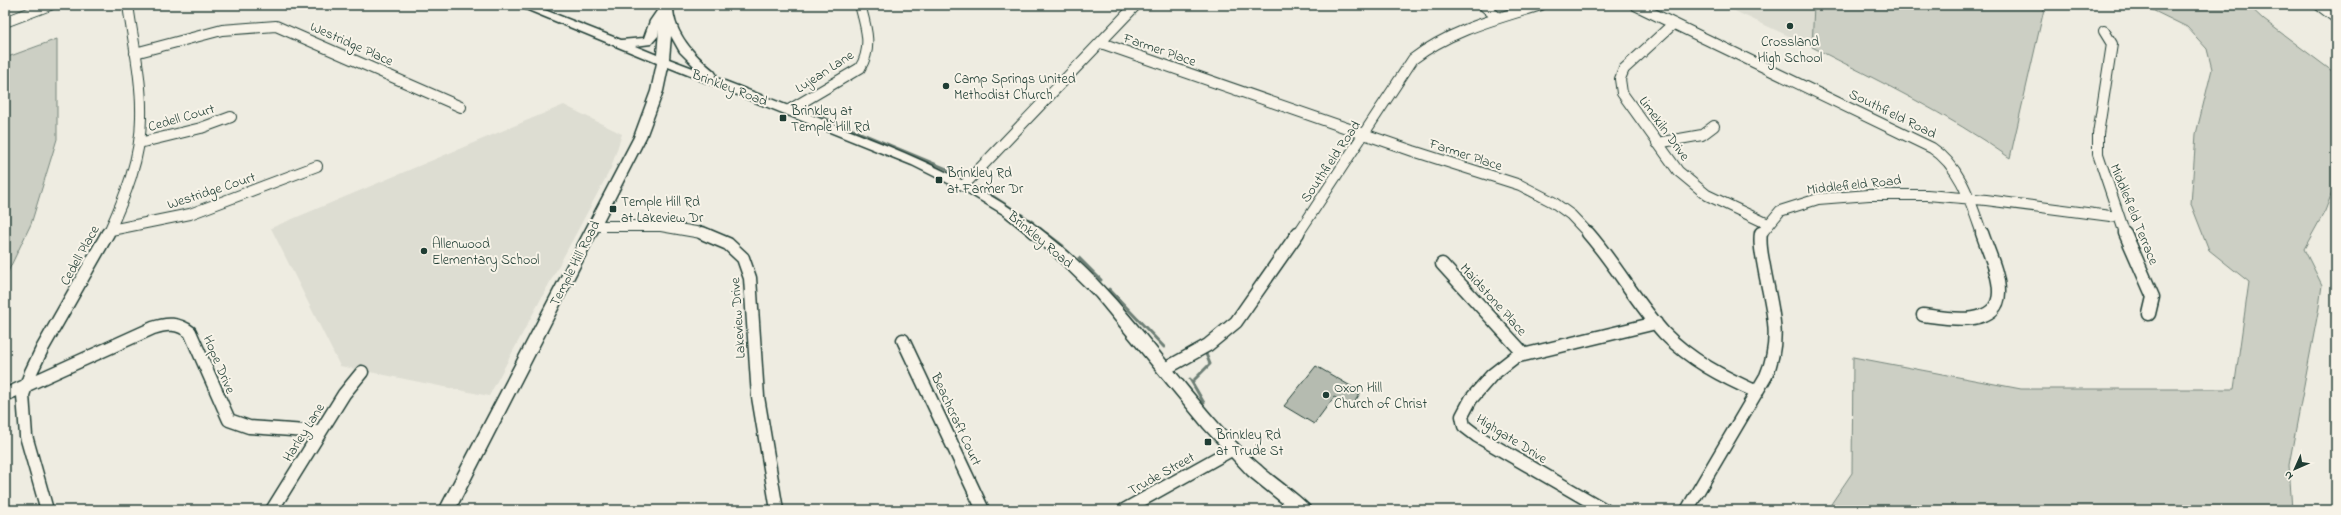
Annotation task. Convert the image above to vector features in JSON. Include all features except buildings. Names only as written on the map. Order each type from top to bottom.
[{"type":"main road","name":"Brinkley Road","points":[[522,5],[917,162],[964,185],[1008,211],[1064,257],[1109,302],[1165,369],[1196,410],[1233,449],[1280,494],[1304,510]]},
{"type":"main road","points":[[620,43],[642,43],[647,41],[652,36],[656,21],[667,7]]},
{"type":"main road","points":[[667,7],[677,42],[696,64],[724,84]]},
{"type":"main road","name":"Temple Hill Road","points":[[447,510],[640,137],[657,92],[664,61],[667,7]]},
{"type":"street","points":[[5,22],[50,5]]},
{"type":"street","name":"Cedell Place","points":[[47,510],[23,419],[23,395],[42,348],[111,230],[134,169],[139,143],[142,97],[128,5]]},
{"type":"street","name":"Lujean Lane","points":[[789,110],[855,71],[866,61],[869,54],[869,44],[860,5]]},
{"type":"street","points":[[964,185],[1136,5]]},
{"type":"street","points":[[1484,5],[1498,18]]},
{"type":"street","name":"Southfield Road","points":[[1165,369],[1207,346],[1231,327],[1365,134],[1403,72],[1419,53],[1452,35],[1498,18],[1542,5]]},
{"type":"street","name":"Southfield Road","points":[[1635,5],[1928,145],[1954,168],[1969,198],[1997,282],[1999,295],[1989,312],[1973,318],[1947,319],[1923,315]]},
{"type":"street","points":[[2319,5],[2336,18]]},
{"type":"street","name":"Limekiln Drive","points":[[1673,24],[1624,69],[1620,79],[1622,93],[1671,163],[1691,184],[1719,201],[1766,223]]},
{"type":"street","name":"Westridge Place","points":[[135,53],[217,32],[254,26],[276,26],[460,107]]},
{"type":"street","name":"Middlefield Terrace","points":[[2104,30],[2112,44],[2098,134],[2098,154],[2118,217],[2153,297],[2149,314]]},
{"type":"street","name":"Farmer Place","points":[[1101,43],[1516,185],[1556,204],[1585,227],[1656,323],[1670,339],[1702,363],[1757,392]]},
{"type":"street","name":"Cedell Court","points":[[139,143],[201,128],[231,116]]},
{"type":"street","points":[[1657,143],[1702,135],[1714,126]]},
{"type":"street","name":"Westridge Court","points":[[111,230],[190,214],[317,166]]},
{"type":"street","name":"Middlefield Road","points":[[1766,223],[1787,209],[1822,200],[1910,194],[1969,198],[2118,217]]},
{"type":"street","points":[[1687,510],[1771,367],[1778,338],[1761,250],[1761,232],[1766,223]]},
{"type":"street","name":"Lakeview Drive","points":[[594,226],[681,228],[700,232],[724,240],[745,260],[750,278],[758,397],[777,510]]},
{"type":"street","name":"Maidstone Place","points":[[1442,264],[1524,354]]},
{"type":"street","name":"Hope Drive","points":[[5,395],[153,328],[172,322],[185,327],[190,332],[229,420],[249,427],[320,432]]},
{"type":"street","name":"Highgate Drive","points":[[1605,510],[1473,434],[1462,423],[1463,411],[1472,397],[1507,362],[1524,354],[1656,323]]},
{"type":"street","name":"Beachcraft Court","points":[[903,340],[983,510]]},
{"type":"street","name":"Harley Lane","points":[[272,510],[344,394],[362,372]]},
{"type":"street","name":"Trude Street","points":[[1127,509],[1233,449]]},
{"type":"shaded area","name":"Crossland High School","points":[[1722,5],[1814,5],[1812,47]]},
{"type":"shaded area","points":[[1814,5],[2045,5],[2010,158],[1938,113],[1888,85],[1812,47]]},
{"type":"shaded area","points":[[2142,5],[2248,5],[2264,20],[2336,74],[2336,182],[2325,211],[2304,249],[2322,285],[2289,465],[2292,510],[1827,510],[1852,473],[1853,357],[2021,389],[2234,389],[2249,282],[2209,250],[2191,204],[2196,134],[2212,69],[2207,49],[2187,27]]},
{"type":"shaded area","points":[[57,39],[57,139],[31,224],[5,278],[5,58]]},
{"type":"shaded area","name":"Allenwood Elementary School","points":[[564,105],[622,134],[611,168],[489,396],[340,366],[271,228]]},
{"type":"waterway","points":[[818,113],[827,119],[952,171]]},
{"type":"waterway","points":[[979,187],[1033,222]]},
{"type":"waterway","points":[[1040,228],[1047,234]]},
{"type":"waterway","points":[[1046,233],[1063,246]]},
{"type":"waterway","points":[[1079,258],[1101,280]]},
{"type":"waterway","points":[[1109,289],[1164,347]]},
{"type":"waterway","points":[[1192,382],[1210,364],[1206,354]]},
{"type":"waterway","points":[[1190,379],[1204,403]]},
{"type":"place","name":"Crossland High School","points":[[1790,26]]},
{"type":"place","name":"Camp Springs United Methodist Church","points":[[946,86]]},
{"type":"place","name":"Brinkley at Temple Hill Rd","points":[[783,118]]},
{"type":"place","name":"Brinkley Rd at Farmer Dr","points":[[939,180]]},
{"type":"place","name":"Temple Hill Rd at Lakeview Dr","points":[[613,209]]},
{"type":"place","name":"Allenwood Elementary School","points":[[424,251]]},
{"type":"place","name":"Oxon Hill Church of Christ","points":[[1326,395]]},
{"type":"place","name":"Brinkley Rd at Trude St","points":[[1208,442]]}]
